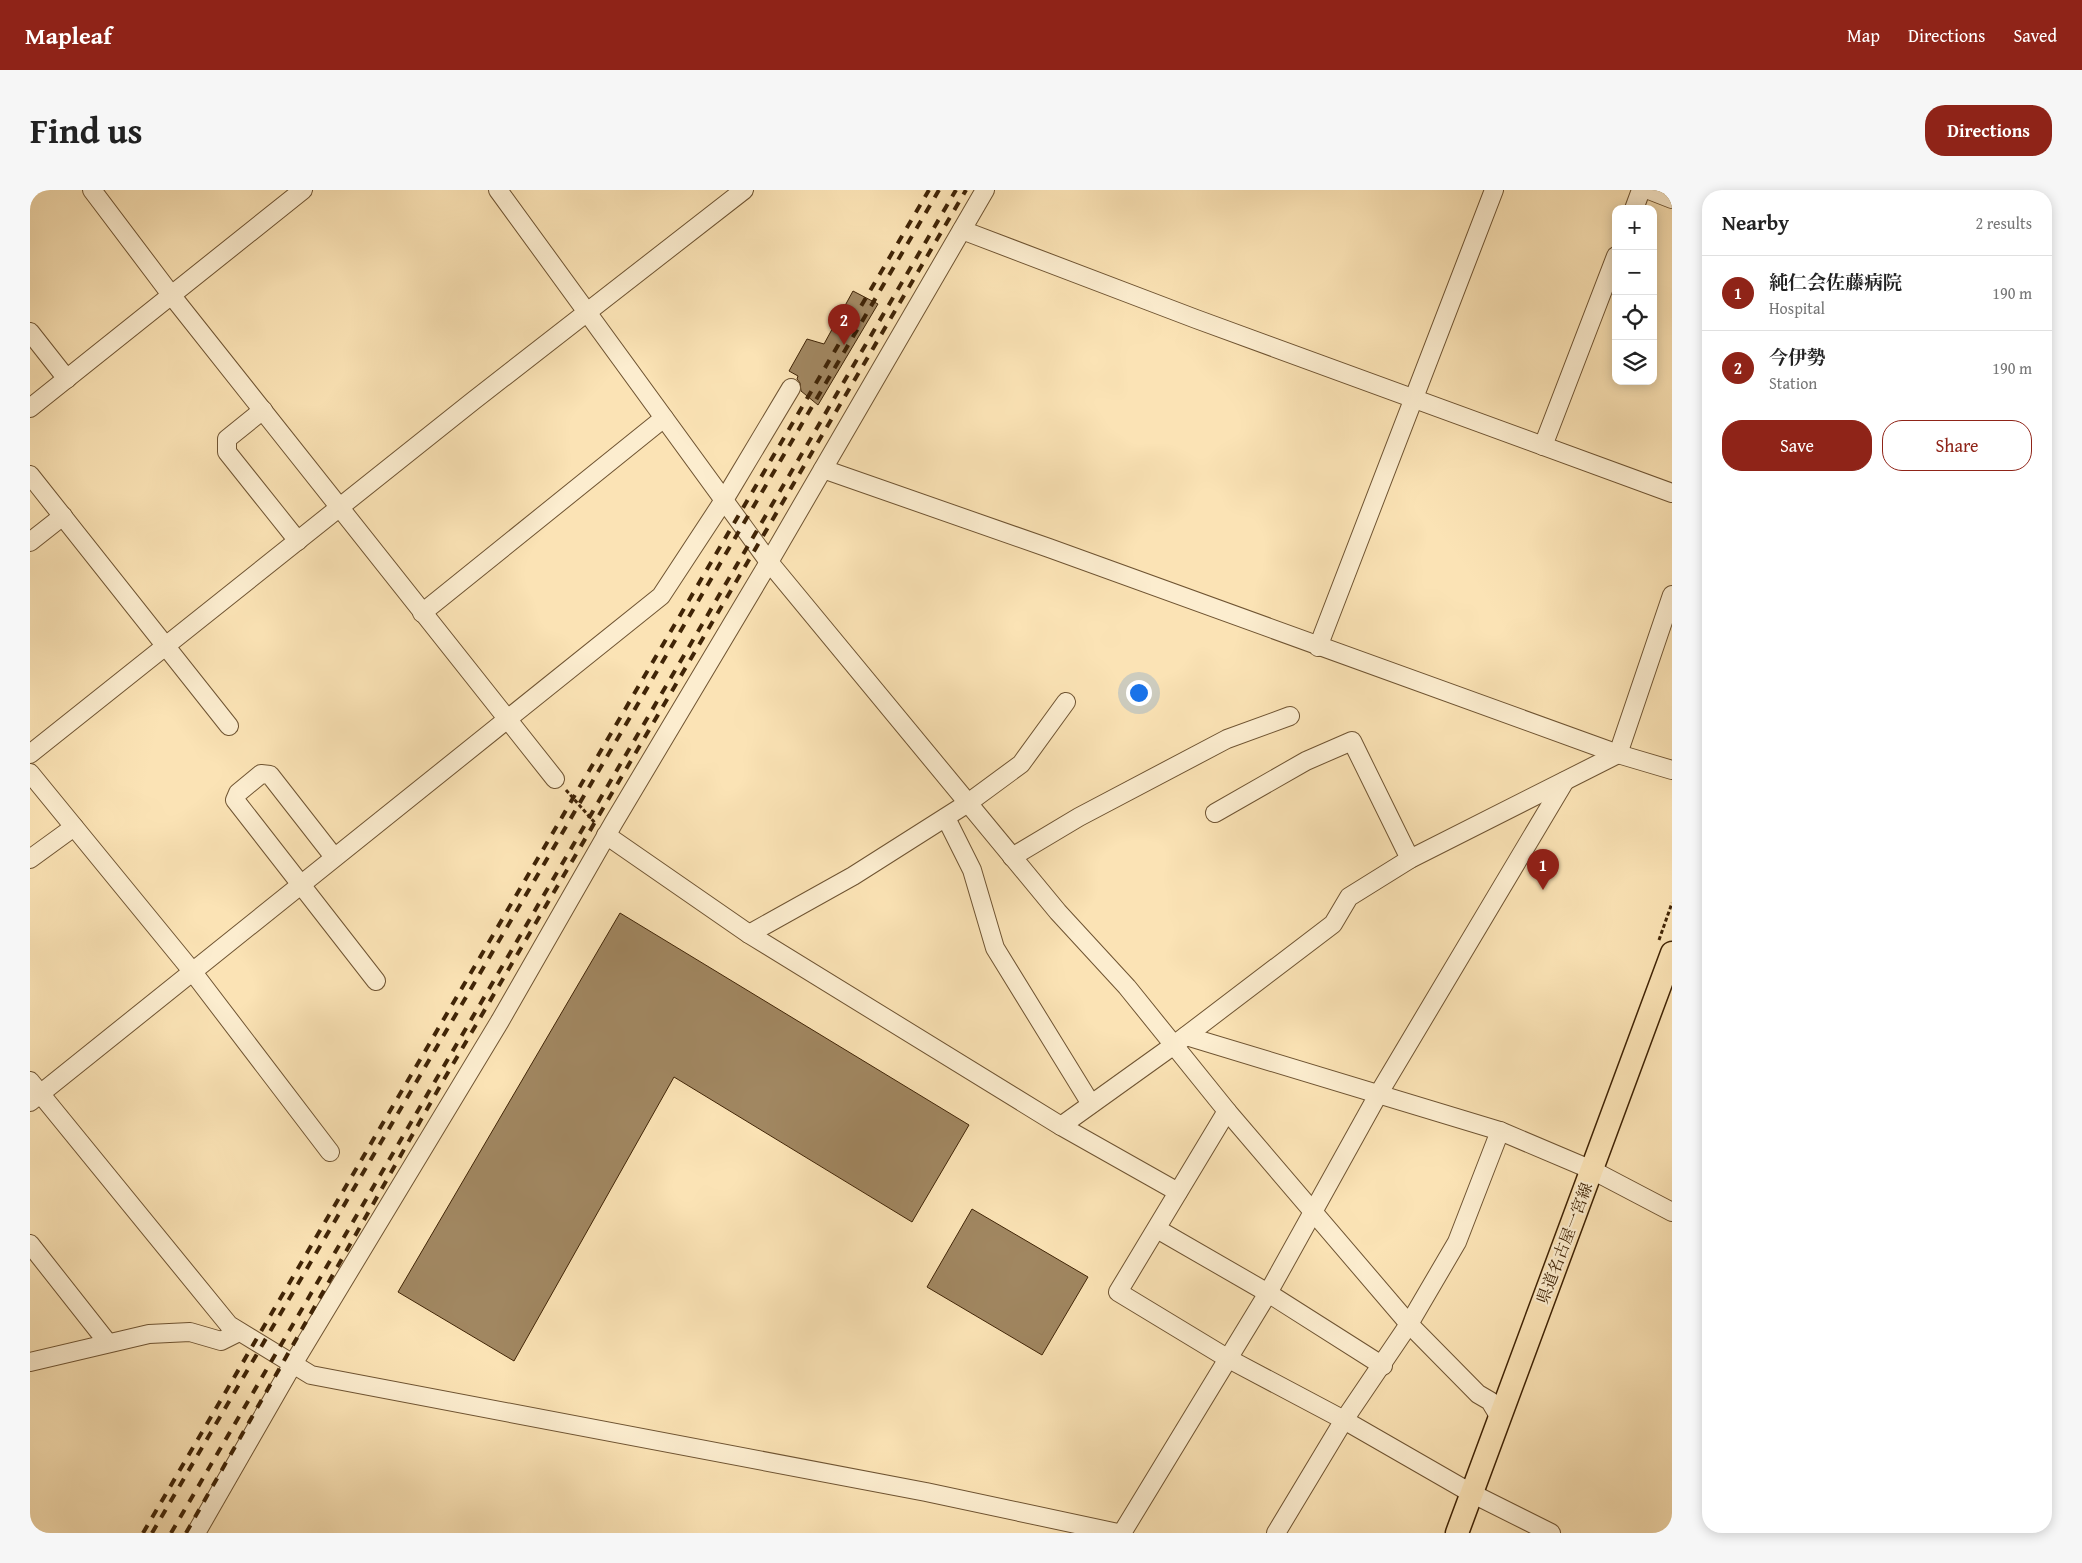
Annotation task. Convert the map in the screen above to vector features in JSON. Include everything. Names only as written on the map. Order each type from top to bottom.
[{"type":"main road","name":"県道名古屋一宮線","points":[[1457,1533],[1672,953]]},
{"type":"street","points":[[92,190],[172,296],[555,779]]},
{"type":"street","points":[[30,407],[303,190]]},
{"type":"street","points":[[498,190],[770,562],[1058,912],[1180,1040],[1227,1111],[1409,1324],[1478,1394],[1490,1401],[1499,1416]]},
{"type":"street","points":[[30,754],[167,648],[339,508],[744,190]]},
{"type":"street","points":[[196,1533],[293,1364],[500,1021],[606,835],[770,562],[985,190]]},
{"type":"street","points":[[1318,647],[1494,190]]},
{"type":"street","points":[[1635,205],[1641,190]]},
{"type":"street","points":[[1648,190],[1672,199]]},
{"type":"street","points":[[962,230],[1196,319],[1672,493]]},
{"type":"street","points":[[1543,446],[1612,266]]},
{"type":"street","points":[[30,332],[67,379]]},
{"type":"street","points":[[791,388],[724,500],[661,596],[302,884],[34,1092],[223,1318],[239,1332],[311,1375],[926,1492],[1118,1533]]},
{"type":"street","points":[[263,410],[227,439],[227,452],[298,541]]},
{"type":"street","points":[[422,613],[664,418]]},
{"type":"street","points":[[823,469],[1049,548],[1318,647],[1618,754],[1672,770]]},
{"type":"street","points":[[30,476],[229,726]]},
{"type":"street","points":[[30,542],[63,516]]},
{"type":"street","points":[[1061,1126],[1180,1040],[1333,924],[1349,897],[1410,859],[1618,754],[1672,595]]},
{"type":"street","points":[[749,934],[853,876],[946,818],[1022,764],[1066,702]]},
{"type":"street","points":[[1012,857],[1079,817],[1227,739],[1290,716]]},
{"type":"street","points":[[1215,813],[1306,761],[1352,741],[1410,859]]},
{"type":"street","points":[[30,773],[192,971],[330,1152]]},
{"type":"street","points":[[334,857],[270,775],[261,774],[238,793],[235,800],[376,980]]},
{"type":"street","points":[[1122,1533],[1268,1293],[1379,1093],[1565,781]]},
{"type":"street","points":[[946,818],[972,870],[995,948],[1091,1104]]},
{"type":"street","points":[[30,858],[74,827]]},
{"type":"street","points":[[606,835],[749,934],[1061,1126],[1178,1192]]},
{"type":"street","points":[[1180,1040],[1379,1093],[1500,1131],[1592,1170],[1672,1212]]},
{"type":"street","points":[[1227,1111],[1118,1292],[1227,1358],[1344,1420],[1472,1493],[1551,1533]]},
{"type":"street","points":[[1276,1533],[1344,1420],[1383,1366],[1457,1242],[1500,1131]]},
{"type":"street","points":[[1157,1229],[1268,1293],[1383,1366]]},
{"type":"street","points":[[30,1244],[108,1344]]},
{"type":"street","points":[[30,1362],[149,1334],[190,1332],[221,1341],[239,1332]]},
{"type":"path","points":[[555,779],[606,835]]},
{"type":"building","points":[[853,291],[878,304],[818,405],[801,391],[800,383],[797,379],[798,376],[789,371],[807,339],[824,344]]},
{"type":"building","points":[[620,913],[969,1125],[912,1222],[674,1077],[514,1361],[398,1292]]},
{"type":"building","points":[[972,1209],[1088,1277],[1042,1355],[927,1287]]},
{"type":"railway","points":[[143,1533],[929,190]]},
{"type":"railway","points":[[152,1533],[939,190]]},
{"type":"railway","points":[[171,1533],[956,190]]},
{"type":"railway","points":[[186,1533],[443,1081],[966,190]]},
{"type":"place","name":"今伊勢","points":[[844,345]]},
{"type":"place","name":"純仁会佐藤病院","points":[[1543,890]]}]
